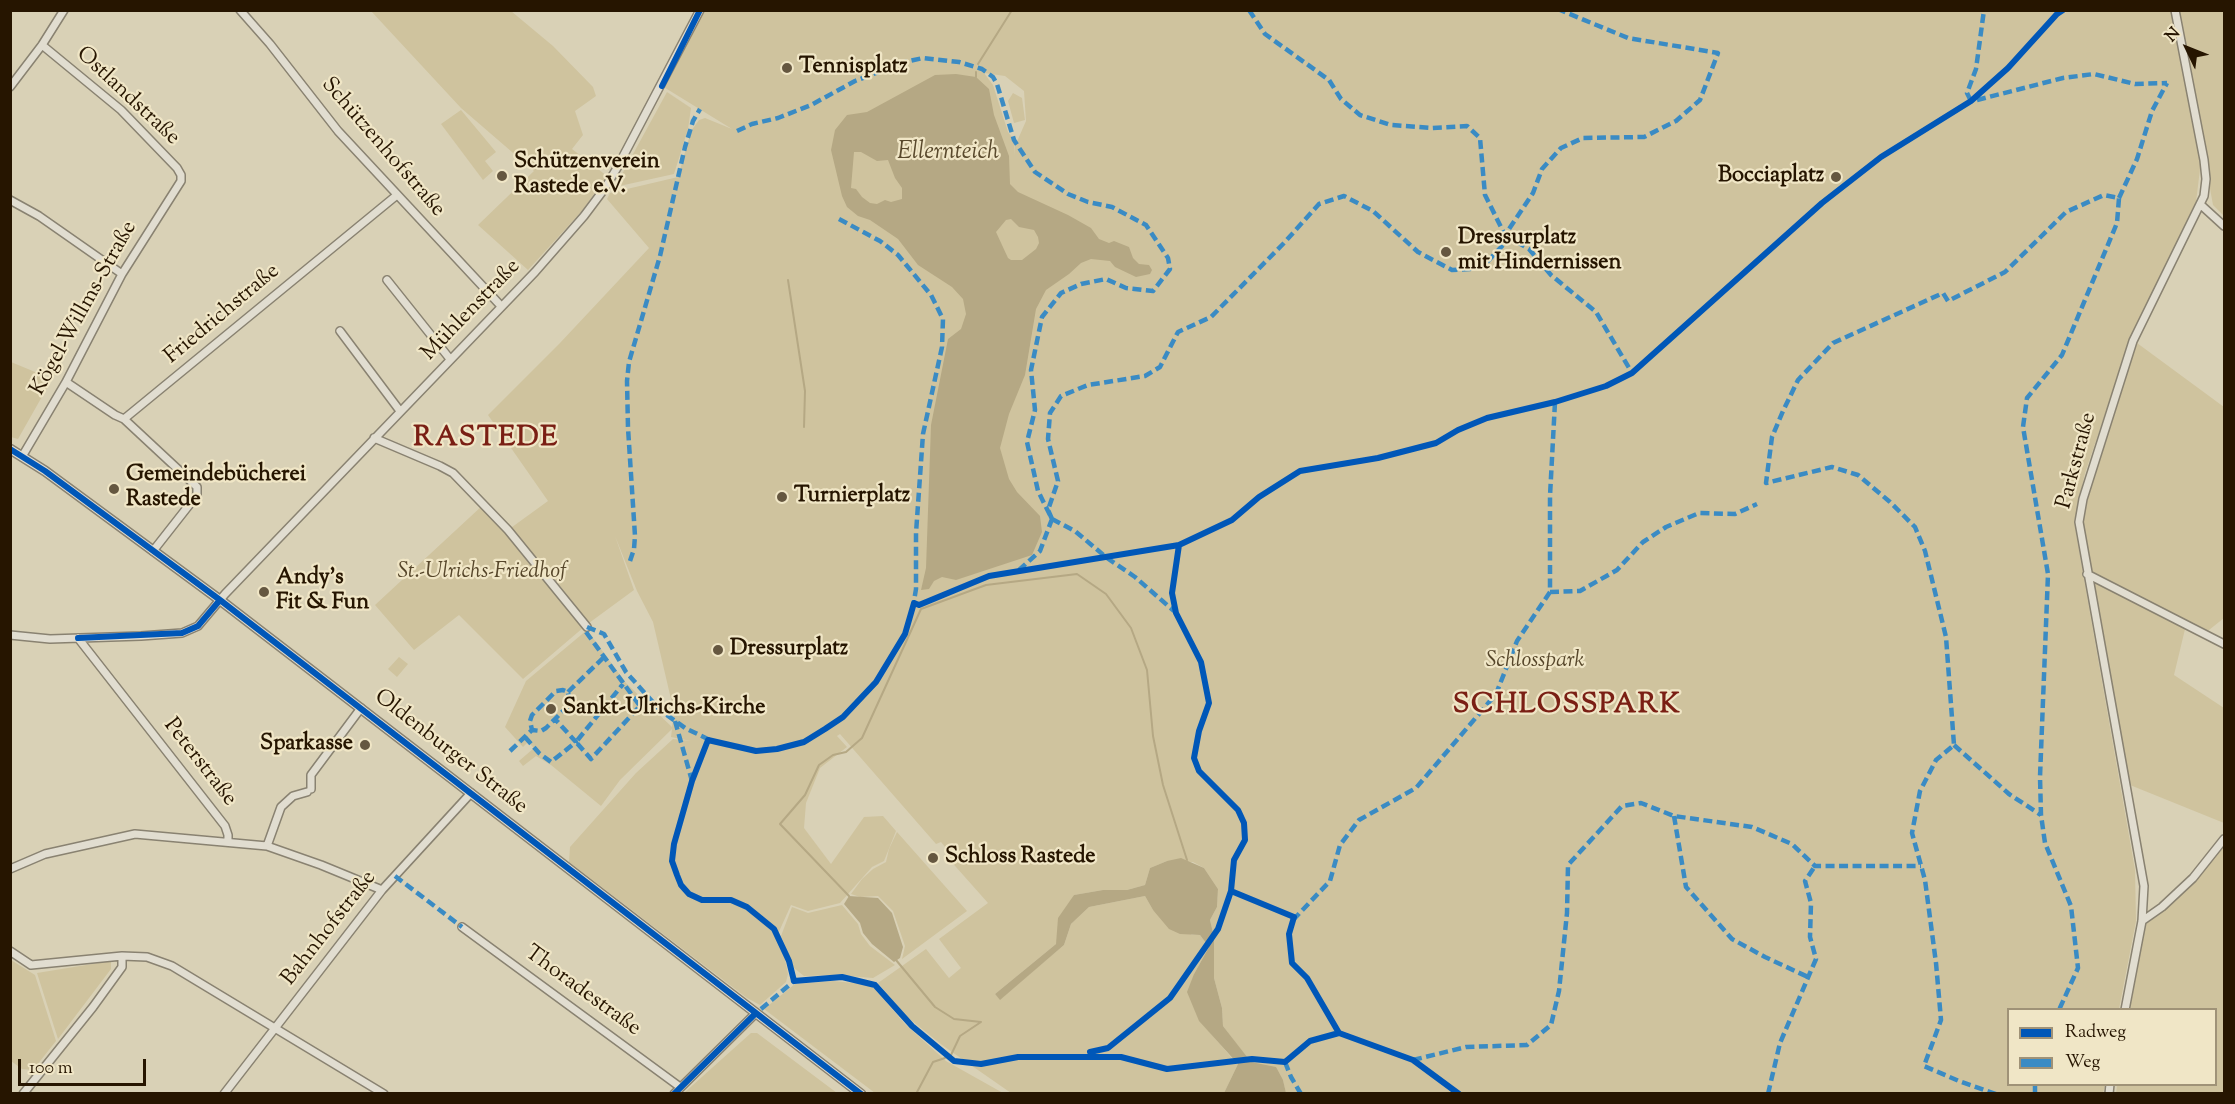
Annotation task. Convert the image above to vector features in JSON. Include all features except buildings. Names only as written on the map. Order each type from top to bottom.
[{"type":"street","points":[[10,87],[42,45],[64,10]]},
{"type":"street","name":"Schützenhofstraße","points":[[240,10],[296,76],[329,120],[501,306]]},
{"type":"street","name":"Mühlenstraße","points":[[10,635],[50,639],[78,638],[182,633],[198,626],[220,600],[562,242],[605,188],[700,10]]},
{"type":"street","name":"Parkstraße","points":[[2125,1008],[2142,921],[2144,885],[2079,522],[2083,499],[2133,341],[2201,205],[2206,179],[2175,10]]},
{"type":"street","name":"Ostlandstraße","points":[[42,45],[121,110],[177,168],[181,181]]},
{"type":"street","name":"Kögel-Willms-Straße","points":[[23,455],[66,382],[122,274],[181,181]]},
{"type":"street","name":"Friedrichstraße","points":[[124,419],[397,195]]},
{"type":"street","points":[[10,200],[39,216],[122,274]]},
{"type":"street","points":[[2201,205],[2224,226]]},
{"type":"street","points":[[387,280],[450,359]]},
{"type":"street","points":[[340,331],[400,411]]},
{"type":"street","points":[[66,382],[124,419],[197,487],[197,495],[153,550]]},
{"type":"street","points":[[374,438],[453,473],[508,530],[587,627]]},
{"type":"street","name":"Oldenburger Straße","points":[[10,449],[23,455],[220,600],[861,1094]]},
{"type":"street","points":[[2087,574],[2224,644]]},
{"type":"street","name":"Peterstraße","points":[[78,638],[225,826],[228,842],[267,846],[382,890]]},
{"type":"street","points":[[267,846],[281,807],[292,796],[309,791],[310,775],[361,708]]},
{"type":"street","name":"Bahnhofstraße","points":[[224,1094],[382,890],[471,793]]},
{"type":"street","points":[[10,869],[45,854],[135,834],[228,842]]},
{"type":"street","points":[[2142,921],[2162,907],[2193,878],[2224,839]]},
{"type":"street","name":"Thoradestraße","points":[[462,927],[680,1087]]},
{"type":"street","points":[[10,951],[31,965],[122,956],[147,957],[172,966],[384,1094]]},
{"type":"street","points":[[23,1094],[122,967],[122,956]]},
{"type":"street","points":[[674,1094],[756,1013]]},
{"type":"green space","points":[[371,11],[511,11],[553,46],[593,87],[596,96],[575,111],[583,135],[572,149],[607,176],[581,212],[528,270],[478,225],[534,171],[461,108]]},
{"type":"green space","name":"Schlosspark","points":[[700,11],[2173,11],[2201,161],[2196,202],[2132,335],[2085,473],[2074,522],[2135,870],[2136,921],[2119,1008],[2007,1008],[2007,1086],[2105,1086],[2103,1093],[1286,1094],[1283,1080],[1238,1064],[1224,1093],[1011,1093],[942,1045],[906,1016],[878,983],[926,949],[949,978],[961,968],[939,939],[988,903],[948,858],[950,853],[941,842],[936,844],[840,734],[837,736],[847,747],[820,768],[806,803],[804,828],[831,864],[864,817],[883,816],[896,831],[884,861],[872,867],[840,903],[808,911],[791,905],[777,936],[788,974],[786,982],[760,1005],[747,998],[569,862],[570,847],[636,773],[673,739],[691,741],[671,737],[672,729],[620,780],[601,806],[551,765],[536,756],[523,766],[519,761],[534,748],[528,742],[523,747],[505,727],[526,681],[587,630],[626,683],[672,727],[674,712],[653,622],[637,591],[615,536],[634,590],[589,623],[540,560],[534,563],[584,627],[523,679],[459,615],[414,650],[375,605],[483,505],[508,530],[548,501],[488,415],[560,343],[649,248],[607,199],[610,193],[678,177],[691,131],[699,120],[705,118],[732,129],[662,86]],"holes":[[[984,73],[1005,76],[1024,91],[1026,121],[1015,146],[1015,155],[1014,140],[1008,132],[993,85]],[[1167,861],[1193,862],[1204,868],[1218,889],[1217,907],[1210,920],[1214,937],[1214,978],[1222,1008],[1223,1026],[1250,1062],[1237,1064],[1200,1021],[1195,1009],[1194,974],[1209,947],[1200,935],[1192,935],[1153,910],[1145,896],[1089,907],[1071,924],[1064,945],[1000,999],[995,994],[1056,944],[1074,895],[1103,890],[1127,890],[1145,885],[1150,868]]]},
{"type":"green space","points":[[2178,11],[2224,11],[2224,216],[2213,205]]},
{"type":"green space","points":[[667,92],[691,108],[688,129],[674,174],[615,187]]},
{"type":"green space","points":[[1013,93],[1022,98],[1025,120],[1014,123],[1008,101]]},
{"type":"green space","points":[[461,110],[496,152],[485,161],[493,171],[483,180],[441,124]]},
{"type":"green space","points":[[2137,343],[2224,407],[2224,618],[2204,634],[2186,625],[2174,675],[2224,708],[2224,823],[2130,785],[2083,521],[2093,476]]},
{"type":"green space","points":[[11,362],[52,379],[18,439],[11,437]]},
{"type":"green space","points":[[399,657],[408,664],[397,677],[388,669]]},
{"type":"green space","points":[[897,832],[967,911],[902,959],[905,946],[893,911],[878,896],[860,897],[851,894],[862,879],[873,869],[886,862]]},
{"type":"green space","points":[[2224,835],[2224,1093],[2116,1094],[2117,1086],[2217,1086],[2217,1008],[2130,1008],[2147,914],[2161,905],[2191,876]]},
{"type":"green space","points":[[842,905],[858,924],[861,934],[870,946],[895,965],[873,978],[835,975],[804,976],[794,968],[781,936],[792,907],[808,913]]},
{"type":"green space","points":[[11,960],[35,975],[56,1041],[33,1070],[22,1069],[11,1061]]},
{"type":"green space","points":[[111,961],[111,969],[58,1039],[37,973]]},
{"type":"green space","points":[[833,981],[865,984],[874,988],[905,1024],[946,1061],[1003,1093],[875,1093],[764,1009],[795,984]]},
{"type":"green space","points":[[751,1033],[757,1033],[837,1093],[684,1093]]},
{"type":"water","name":"Ellernteich","points":[[956,74],[976,77],[989,89],[994,115],[1009,156],[1010,184],[1018,192],[1091,228],[1099,239],[1109,243],[1114,241],[1129,247],[1133,258],[1139,264],[1149,265],[1152,270],[1150,274],[1136,277],[1115,267],[1110,261],[1091,259],[1081,263],[1046,290],[1036,309],[1025,375],[1009,414],[1000,448],[1009,479],[1017,492],[1040,516],[1042,532],[1032,555],[956,580],[942,577],[934,581],[929,589],[921,590],[926,568],[931,425],[948,339],[961,329],[966,314],[963,299],[952,287],[918,265],[898,239],[847,207],[842,196],[831,150],[835,130],[847,115],[867,112],[935,75]],"holes":[[[854,152],[861,152],[877,161],[888,160],[902,188],[902,199],[891,202],[885,200],[877,204],[870,203],[856,189],[851,188]],[[1011,219],[1019,227],[1034,230],[1038,237],[1039,243],[1036,249],[1022,260],[1008,258],[996,232],[1006,220]]]},
{"type":"water","points":[[1181,858],[1204,868],[1218,889],[1217,907],[1210,920],[1214,937],[1214,978],[1222,1008],[1223,1026],[1251,1062],[1276,1067],[1283,1080],[1286,1093],[1224,1093],[1238,1064],[1199,1021],[1187,992],[1209,947],[1200,935],[1180,934],[1169,929],[1145,896],[1089,907],[1071,924],[1064,945],[1000,1000],[995,994],[1056,944],[1058,918],[1074,895],[1103,890],[1127,890],[1145,885],[1150,868]]},
{"type":"water","points":[[849,896],[878,898],[892,913],[903,947],[900,958],[894,962],[872,944],[863,933],[860,923],[844,904]]},
{"type":"waterway","points":[[978,64],[1012,10]]},
{"type":"waterway","points":[[976,72],[976,77]]},
{"type":"waterway","points":[[788,280],[805,391],[804,427]]},
{"type":"waterway","points":[[849,896],[780,824],[805,795],[819,765],[833,755],[846,752],[862,738],[921,609],[986,585],[1077,574],[1106,594],[1131,628],[1147,670],[1153,736],[1163,785],[1187,860]]},
{"type":"waterway","points":[[896,960],[935,1007],[954,1019],[981,1022],[960,1036],[951,1055]]},
{"type":"waterway","points":[[916,1094],[933,1062],[945,1058]]},
{"type":"marked path","points":[[1249,10],[1265,34],[1329,80],[1341,99],[1360,115],[1391,125],[1432,128],[1467,126],[1480,138],[1485,195],[1505,235]]},
{"type":"marked path","points":[[1052,519],[1048,510],[1058,481],[1048,439],[1050,413],[1061,396],[1088,385],[1145,376],[1160,367],[1178,332],[1211,317],[1319,204],[1344,196],[1373,211],[1418,252],[1452,270],[1470,269],[1488,261],[1503,245],[1505,235],[1533,193],[1542,169],[1561,148],[1583,138],[1644,137],[1676,121],[1700,100],[1718,53],[1628,38],[1560,10]]},
{"type":"marked path","points":[[1971,101],[1967,93],[1976,69],[1984,10]]},
{"type":"marked path","points":[[737,131],[811,105],[855,81],[905,62],[923,58],[959,62],[982,69],[993,77],[1014,140],[1035,172],[1068,194],[1088,202],[1112,207],[1146,225],[1168,258],[1170,269],[1153,291],[1126,288],[1106,279],[1081,284],[1061,293],[1042,317],[1031,370],[1035,410],[1027,442],[1038,491],[1052,519],[1040,551],[1019,570]]},
{"type":"marked path","points":[[1977,100],[2063,78],[2094,74],[2135,84],[2167,83]]},
{"type":"marked path","points":[[2119,198],[2137,159],[2152,111],[2167,83]]},
{"type":"marked path","points":[[630,561],[635,536],[628,428],[629,362],[660,256],[685,147],[693,121],[700,109]]},
{"type":"marked path","points":[[1996,1094],[1924,1066],[1941,1020],[1925,880],[1912,833],[1920,791],[1936,760],[1954,745],[1946,637],[1925,551],[1915,527],[1858,475],[1832,467],[1766,483],[1772,437],[1783,411],[1798,380],[1833,343],[1943,293],[1948,301],[2005,272],[2066,212],[2104,195],[2119,198],[2117,223],[2062,355],[2027,398],[2023,427],[2048,574],[2040,777],[2041,815],[2045,843],[2071,906],[2078,968],[2060,1008]]},
{"type":"marked path","points":[[839,219],[880,241],[898,255],[931,295],[943,319],[942,347],[923,434],[916,533],[916,589],[913,607]]},
{"type":"marked path","points":[[1505,235],[1529,249],[1551,275],[1596,312],[1632,373]]},
{"type":"marked path","points":[[1293,920],[1330,881],[1340,845],[1359,820],[1416,788],[1496,694],[1517,641],[1550,592],[1550,496],[1555,402]]},
{"type":"marked path","points":[[1550,592],[1580,591],[1617,570],[1643,542],[1666,527],[1699,513],[1735,514],[1757,504]]},
{"type":"marked path","points":[[1052,519],[1075,531],[1107,558],[1135,577],[1174,611]]},
{"type":"marked path","points":[[587,627],[604,634],[626,672],[660,710],[685,728],[712,741]]},
{"type":"marked path","points":[[586,632],[640,706],[591,759],[576,742],[623,684]]},
{"type":"marked path","points":[[568,692],[604,657]]},
{"type":"marked path","points":[[510,751],[532,730],[541,731],[546,728],[570,704],[568,692],[556,691],[532,715],[530,721],[532,730]]},
{"type":"marked path","points":[[525,737],[539,753],[551,762],[576,742],[555,719]]},
{"type":"marked path","points":[[675,721],[692,781]]},
{"type":"marked path","points":[[1954,745],[2009,794],[2041,815]]},
{"type":"marked path","points":[[1413,1060],[1466,1047],[1527,1045],[1551,1025],[1559,991],[1567,913],[1568,865],[1622,806],[1641,803],[1674,816],[1752,827],[1792,844],[1815,866],[1921,866]]},
{"type":"marked path","points":[[1674,816],[1686,887],[1732,939],[1808,977]]},
{"type":"marked path","points":[[1768,1094],[1780,1043],[1816,959],[1810,937],[1811,903],[1805,881],[1815,866]]},
{"type":"marked path","points":[[395,876],[462,927]]},
{"type":"marked path","points":[[761,1009],[794,981]]},
{"type":"marked path","points":[[1285,1062],[1301,1094]]},
{"type":"marked path","points":[[2035,1086],[2035,1094]]},
{"type":"cycle path","points":[[662,86],[700,10]]},
{"type":"cycle path","points":[[794,981],[789,961],[774,929],[747,907],[731,900],[702,900],[689,894],[681,885],[672,861],[674,844],[692,781],[708,740],[756,751],[777,749],[804,742],[825,729],[843,717],[876,682],[905,634],[914,603],[919,605],[989,576],[1179,545],[1232,520],[1259,497],[1300,471],[1378,458],[1436,443],[1458,430],[1487,418],[1555,402],[1606,386],[1632,373],[1822,203],[1881,157],[1971,101],[2008,68],[2063,10]]},
{"type":"cycle path","points":[[10,449],[45,471],[220,600],[861,1094]]},
{"type":"cycle path","points":[[1090,1052],[1108,1048],[1170,998],[1218,929],[1231,891],[1234,860],[1245,840],[1244,823],[1238,810],[1199,771],[1194,758],[1199,731],[1209,703],[1201,662],[1176,613],[1172,593],[1179,545]]},
{"type":"cycle path","points":[[78,638],[182,633],[198,626],[220,600]]},
{"type":"cycle path","points":[[1231,891],[1294,917],[1289,934],[1292,963],[1307,978],[1339,1033]]},
{"type":"cycle path","points":[[794,981],[842,977],[875,985],[912,1026],[954,1061],[981,1064],[1018,1057],[1121,1057],[1167,1069],[1252,1059],[1285,1062],[1310,1041],[1339,1033],[1413,1060],[1459,1094]]},
{"type":"cycle path","points":[[674,1094],[756,1013]]},
{"type":"place","name":"Tennisplatz","points":[[787,68]]},
{"type":"place","name":"Schützenverein Rastede e.V.","points":[[502,176]]},
{"type":"place","name":"Bocciaplatz","points":[[1836,177]]},
{"type":"place","name":"Dressurplatz mit Hindernissen","points":[[1446,252]]},
{"type":"place","name":"Gemeindebücherei Rastede","points":[[114,489]]},
{"type":"place","name":"Turnierplatz","points":[[782,497]]},
{"type":"place","name":"Andy's Fit & Fun","points":[[264,592]]},
{"type":"place","name":"Dressurplatz","points":[[718,650]]},
{"type":"place","name":"Sankt-Ulrichs-Kirche","points":[[551,709]]},
{"type":"place","name":"Sparkasse","points":[[365,745]]},
{"type":"place","name":"Schloss Rastede","points":[[933,858]]},
{"type":"district","name":"RASTEDE","points":[[486,440]]},
{"type":"district","name":"SCHLOSSPARK","points":[[1567,707]]},
{"type":"park label","name":"St.-Ulrichs-Friedhof","points":[[482,573]]}]
